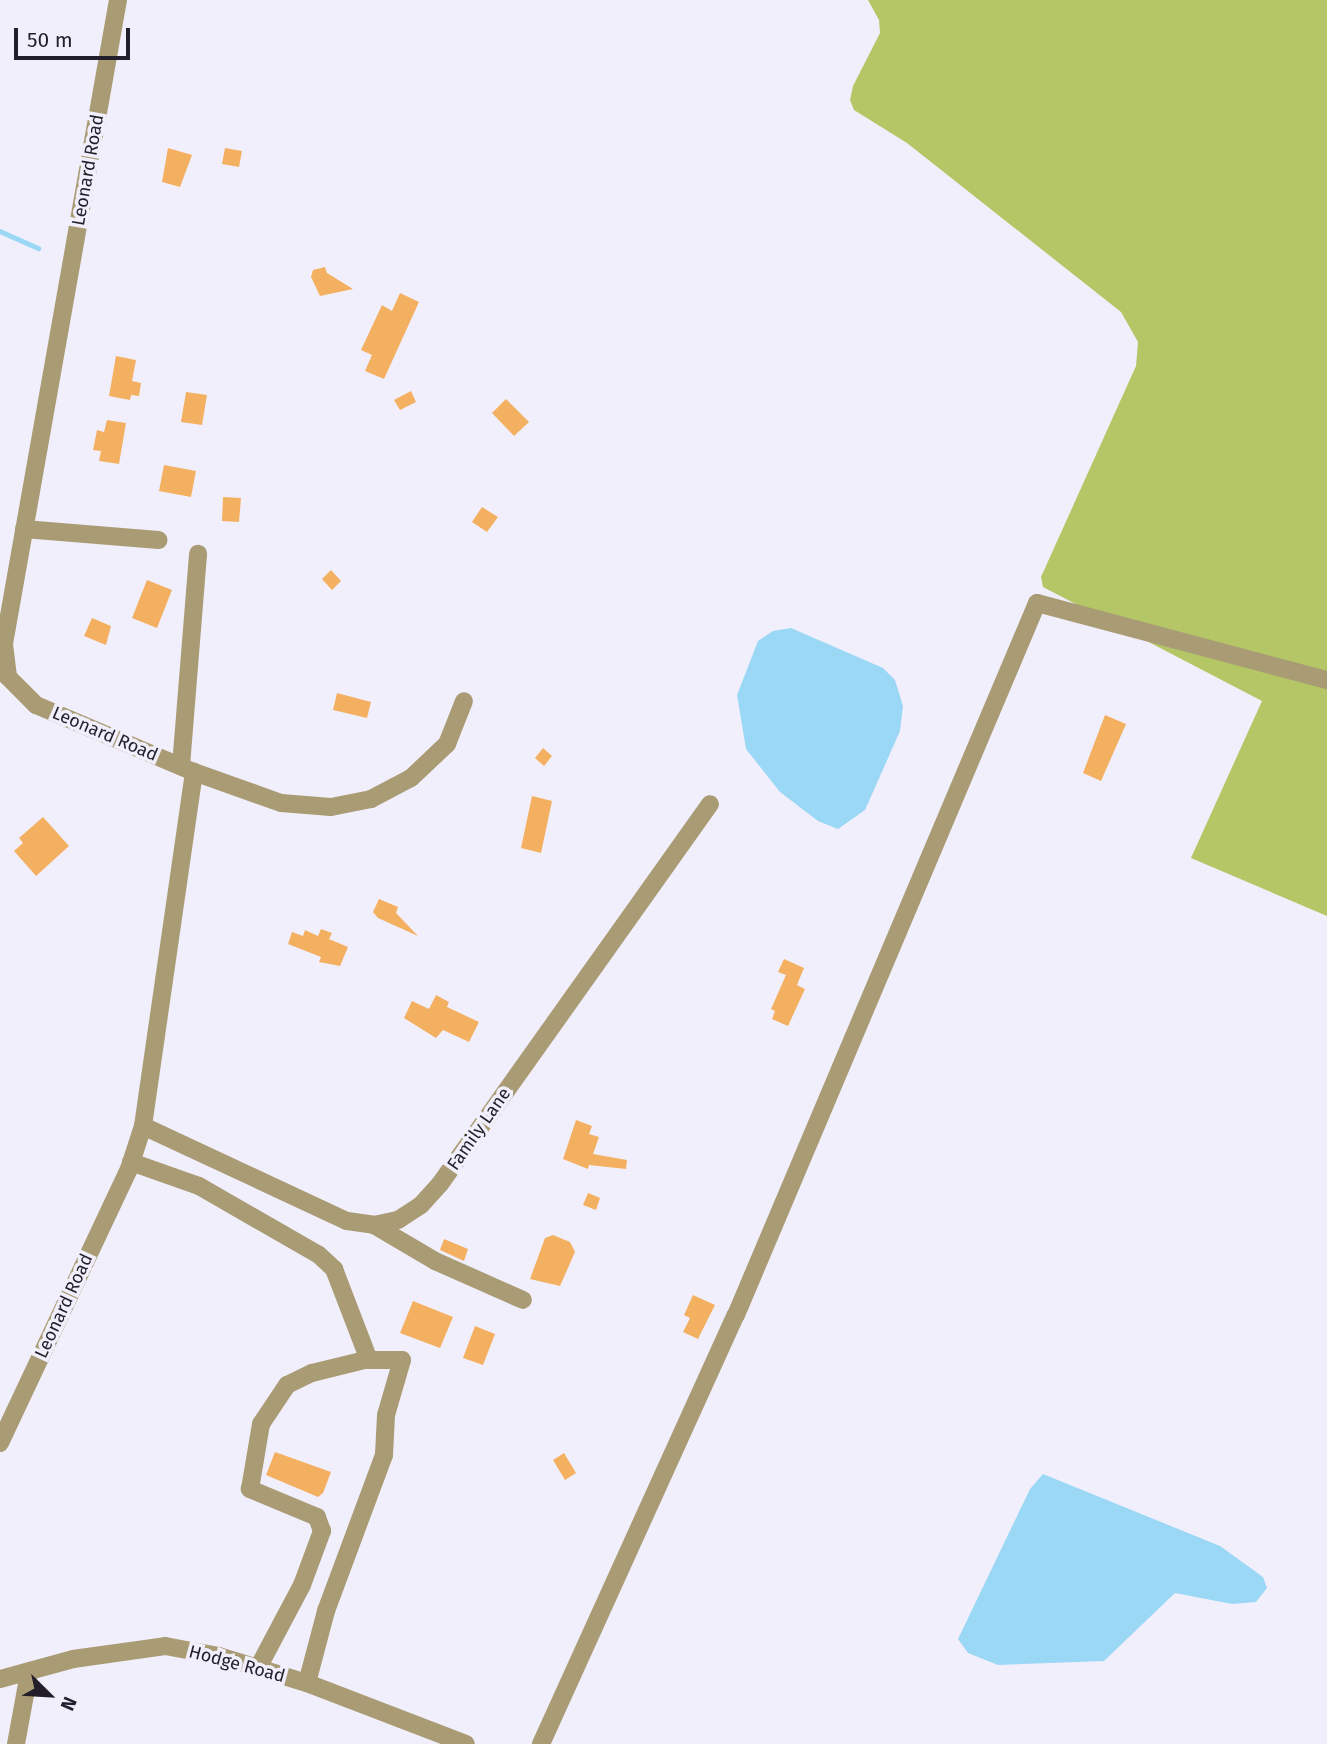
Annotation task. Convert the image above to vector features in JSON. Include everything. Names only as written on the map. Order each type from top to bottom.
[{"type":"street","name":"Leonard Road","points":[[0,1443],[131,1162],[143,1126],[187,769],[36,705],[8,677],[4,644],[118,0]]},
{"type":"street","points":[[24,529],[159,540]]},
{"type":"street","points":[[198,554],[187,769],[281,803],[331,807],[371,799],[411,778],[447,744],[464,701]]},
{"type":"street","points":[[541,1744],[736,1315],[1037,603],[1327,680]]},
{"type":"street","name":"Family Lane","points":[[374,1225],[398,1220],[421,1205],[440,1184],[710,804]]},
{"type":"street","points":[[143,1126],[347,1221],[374,1225],[435,1261],[523,1300]]},
{"type":"street","points":[[131,1162],[199,1185],[319,1255],[334,1269],[369,1360]]},
{"type":"street","points":[[258,1668],[302,1584],[322,1531],[317,1517],[250,1489],[261,1424],[288,1385],[312,1373],[369,1360],[402,1360],[386,1415],[384,1455],[326,1611],[307,1683]]},
{"type":"street","name":"Hodge Road","points":[[0,1679],[74,1659],[165,1646],[258,1668],[307,1683],[466,1744]]},
{"type":"street","points":[[16,1744],[29,1673]]},
{"type":"green space","points":[[868,0],[1327,0],[1327,916],[1191,858],[1262,701],[1043,587],[1041,577],[1136,366],[1138,342],[1121,312],[907,143],[854,110],[850,100],[853,86],[880,33],[879,20]]},
{"type":"water","points":[[791,628],[883,668],[895,680],[903,706],[900,731],[865,810],[838,829],[818,821],[780,792],[746,749],[737,695],[758,641],[773,631]]},
{"type":"water","points":[[1043,1474],[1220,1546],[1263,1577],[1267,1588],[1256,1602],[1232,1604],[1175,1593],[1104,1661],[998,1665],[968,1653],[958,1639],[1030,1489]]},
{"type":"building","points":[[168,148],[192,155],[180,187],[162,182]]},
{"type":"building","points":[[225,148],[242,151],[239,167],[222,164]]},
{"type":"building","points":[[325,267],[327,273],[353,289],[320,296],[311,277],[313,270]]},
{"type":"building","points":[[400,293],[419,302],[384,379],[365,371],[372,355],[361,350],[382,305],[392,311]]},
{"type":"building","points":[[116,356],[136,360],[132,381],[141,383],[139,396],[131,395],[130,400],[109,396]]},
{"type":"building","points":[[411,391],[416,402],[400,410],[394,400]]},
{"type":"building","points":[[186,392],[207,395],[202,425],[181,422]]},
{"type":"building","points":[[506,399],[529,422],[514,436],[492,413]]},
{"type":"building","points":[[107,420],[126,423],[119,464],[99,461],[101,451],[93,450],[97,430],[104,432]]},
{"type":"building","points":[[164,465],[196,471],[191,497],[159,491]]},
{"type":"building","points":[[223,497],[241,498],[239,522],[222,521]]},
{"type":"building","points":[[482,507],[498,517],[487,532],[472,522]]},
{"type":"building","points":[[331,570],[341,581],[332,590],[322,579]]},
{"type":"building","points":[[147,580],[172,590],[157,628],[132,618]]},
{"type":"building","points":[[92,618],[111,626],[106,645],[84,636]]},
{"type":"building","points":[[337,693],[371,702],[367,718],[333,710]]},
{"type":"building","points":[[1105,715],[1126,724],[1101,781],[1083,773]]},
{"type":"building","points":[[543,748],[552,756],[544,766],[535,758]]},
{"type":"building","points":[[532,796],[552,801],[541,853],[521,848]]},
{"type":"building","points":[[43,817],[69,846],[36,876],[14,851],[23,843],[19,838]]},
{"type":"building","points":[[379,899],[398,907],[396,913],[418,936],[378,918],[373,912]]},
{"type":"building","points":[[321,929],[332,933],[329,939],[348,947],[340,966],[319,962],[321,957],[288,944],[292,932],[303,936],[305,930],[318,936]]},
{"type":"building","points":[[784,959],[804,968],[797,985],[805,989],[788,1026],[772,1019],[775,1011],[771,1009],[786,975],[778,972]]},
{"type":"building","points":[[436,995],[449,1002],[447,1007],[479,1022],[469,1042],[443,1030],[436,1038],[404,1018],[412,1001],[429,1009]]},
{"type":"building","points":[[576,1120],[592,1126],[589,1134],[599,1137],[593,1154],[627,1160],[626,1169],[589,1165],[588,1169],[563,1159]]},
{"type":"building","points":[[588,1193],[600,1198],[596,1210],[583,1205]]},
{"type":"building","points":[[553,1235],[570,1242],[575,1252],[560,1286],[530,1279],[545,1238]]},
{"type":"building","points":[[444,1239],[468,1249],[464,1261],[440,1250]]},
{"type":"building","points":[[693,1295],[715,1305],[698,1339],[683,1332],[690,1318],[684,1315]]},
{"type":"building","points":[[413,1301],[453,1317],[440,1348],[400,1333]]},
{"type":"building","points":[[475,1326],[495,1334],[483,1365],[463,1358]]},
{"type":"building","points":[[275,1452],[331,1472],[323,1493],[318,1497],[266,1475]]},
{"type":"building","points":[[564,1453],[576,1473],[565,1480],[553,1460]]},
{"type":"waterway","points":[[0,231],[38,248]]}]
